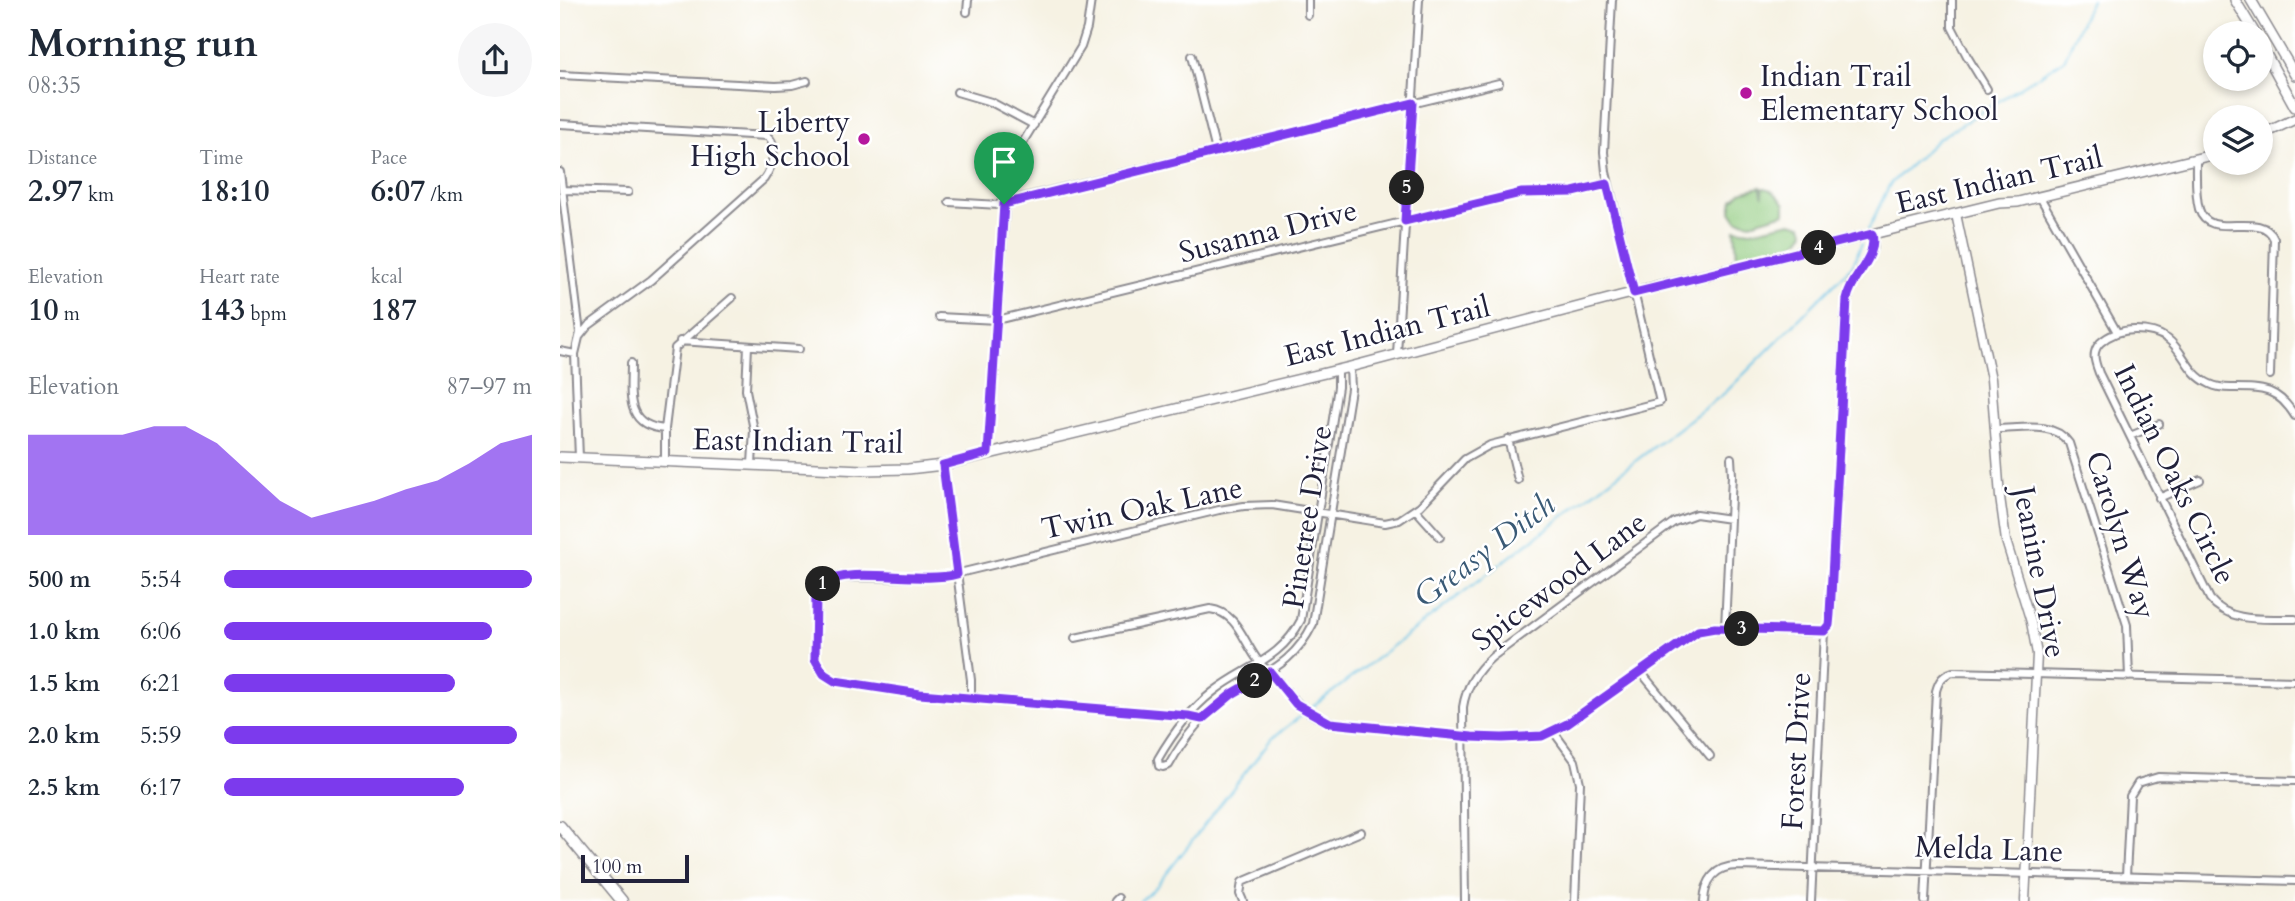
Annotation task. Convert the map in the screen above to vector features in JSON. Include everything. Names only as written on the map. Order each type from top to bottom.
[{"type":"main road","points":[[2235,0],[2248,21]]},
{"type":"main road","points":[[2251,0],[2295,75]]},
{"type":"main road","points":[[2273,67],[2295,107]]},
{"type":"main road","points":[[2273,129],[2295,119]]},
{"type":"main road","name":"East Indian Trail","points":[[560,457],[885,470],[943,465],[1350,367],[1634,293],[1999,203],[2018,202],[2203,158]]},
{"type":"main road","points":[[560,826],[622,901]]},
{"type":"street","points":[[967,12],[968,0]]},
{"type":"street","points":[[988,453],[1004,190],[1009,172],[1034,125],[1081,47],[1091,0]]},
{"type":"street","points":[[1308,0],[1308,15]]},
{"type":"street","points":[[1397,355],[1419,0]]},
{"type":"street","points":[[1612,0],[1604,152],[1607,184],[1634,293]]},
{"type":"street","points":[[1952,0],[1952,27],[1987,89]]},
{"type":"street","points":[[1192,56],[1216,151]]},
{"type":"street","points":[[560,75],[776,86],[807,81]]},
{"type":"street","points":[[949,202],[1004,204],[1499,83]]},
{"type":"street","points":[[957,92],[991,102],[1034,125]]},
{"type":"street","points":[[560,124],[770,137],[773,143],[769,172],[651,280],[588,326],[580,336]]},
{"type":"street","points":[[2196,160],[2199,210],[2207,220],[2218,225],[2260,226],[2270,231],[2274,239],[2270,375]]},
{"type":"street","points":[[560,172],[580,336],[575,354],[579,458]]},
{"type":"street","name":"Susanna Drive","points":[[939,317],[997,320],[1521,193],[1573,192],[1607,184]]},
{"type":"street","points":[[562,190],[628,192]]},
{"type":"street","name":"Indian Oaks Circle","points":[[2040,197],[2118,332]]},
{"type":"street","name":"Jeanine Drive","points":[[1956,214],[1986,354],[1996,429],[2001,513],[2013,570],[2035,638],[2037,674],[2025,901]]},
{"type":"street","name":"Forest Drive","points":[[1811,901],[1824,631],[1829,625],[1830,614],[1847,299],[1851,284],[1872,252],[1872,234]]},
{"type":"street","name":"Twin Oak Lane","points":[[971,698],[893,690],[829,678],[815,659],[817,592],[824,583],[838,577],[934,578],[957,574],[1219,510],[1264,505],[1385,523],[1399,520],[1416,510],[1465,459],[1490,444],[1660,402],[1634,293]]},
{"type":"street","points":[[665,461],[665,429],[673,355],[680,341],[732,298]]},
{"type":"street","name":"Indian Oaks Circle","points":[[2295,416],[2285,401],[2269,391],[2216,387],[2206,382],[2177,346],[2165,337],[2142,330],[2118,332],[2098,346],[2094,361],[2204,590],[2218,608],[2238,617],[2295,618]]},
{"type":"street","points":[[680,341],[799,349]]},
{"type":"street","points":[[748,346],[746,390],[754,430],[752,464]]},
{"type":"street","points":[[560,351],[575,354]]},
{"type":"street","points":[[631,363],[632,407],[641,421],[665,429]]},
{"type":"street","name":"Pinetree Drive","points":[[1338,369],[1339,387],[1301,620],[1283,648],[1213,692],[1179,725],[1158,759],[1158,766],[1169,765],[1189,733],[1232,694],[1291,657],[1313,624],[1351,389],[1350,367]]},
{"type":"street","points":[[2130,436],[2159,424]]},
{"type":"street","name":"Carolyn Way","points":[[1996,429],[2048,428],[2059,432],[2069,443],[2127,625],[2129,677]]},
{"type":"street","points":[[1508,439],[1518,480]]},
{"type":"street","points":[[1724,628],[1731,458]]},
{"type":"street","points":[[943,465],[971,680],[971,698],[1202,719]]},
{"type":"street","points":[[2160,498],[2200,480]]},
{"type":"street","points":[[1416,510],[1440,537]]},
{"type":"street","name":"Spicewood Lane","points":[[1465,901],[1463,707],[1466,691],[1479,670],[1492,657],[1674,522],[1696,514],[1730,519]]},
{"type":"street","points":[[1075,638],[1210,609],[1221,610],[1235,622],[1260,663],[1296,704],[1316,717],[1338,724],[1463,736],[1516,738],[1542,736],[1567,724],[1693,633],[1703,629],[1824,631]]},
{"type":"street","points":[[1640,671],[1710,756]]},
{"type":"street","points":[[1925,901],[1938,683],[1948,674],[2295,681]]},
{"type":"street","points":[[1553,731],[1575,761],[1580,783],[1575,901]]},
{"type":"street","points":[[2126,876],[2130,796],[2138,783],[2158,777],[2295,781]]},
{"type":"street","points":[[1242,901],[1242,882],[1361,831]]},
{"type":"street","name":"Melda Lane","points":[[1704,901],[1707,883],[1722,868],[1737,866],[2295,881]]},
{"type":"green space","points":[[1760,187],[1763,197],[1762,188],[1778,196],[1785,204],[1785,213],[1751,223],[1737,220],[1731,211],[1733,200],[1741,192]]},
{"type":"green space","points":[[1791,222],[1802,225],[1804,231],[1795,244],[1776,252],[1737,260],[1735,229],[1751,231]]},
{"type":"waterway","name":"Greasy Ditch","points":[[1868,230],[1890,184],[1938,139],[2064,60],[2091,0]]},
{"type":"waterway","name":"Greasy Ditch","points":[[1310,709],[1726,392],[1852,266],[1862,243]]},
{"type":"waterway","name":"Greasy Ditch","points":[[1140,901],[1157,886],[1272,738],[1305,713]]},
{"type":"place","name":"Indian Trail Elementary School","points":[[1746,93]]},
{"type":"place","name":"Liberty High School","points":[[864,139]]},
{"type":"route","points":[[1413,103],[1405,221],[1521,193],[1573,192],[1607,184],[1634,293],[1872,234],[1874,247],[1851,284],[1845,315],[1829,625],[1824,631],[1809,632],[1703,629],[1675,645],[1567,724],[1542,736],[1516,738],[1472,737],[1330,723],[1296,704],[1270,672],[1232,694],[1202,719],[905,692],[829,678],[820,669],[814,653],[816,596],[824,583],[838,577],[934,578],[957,574],[943,465],[988,453],[1004,204],[1413,103]]}]
